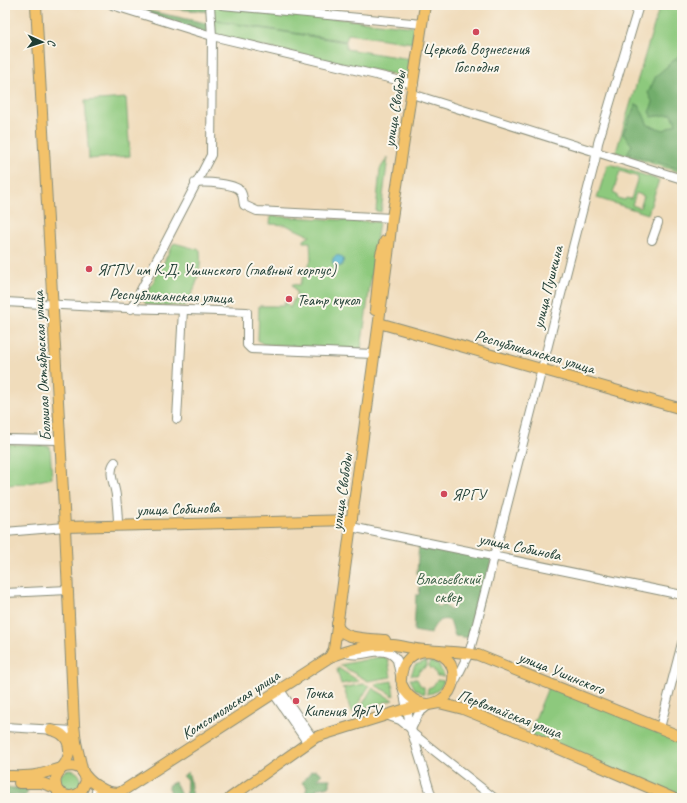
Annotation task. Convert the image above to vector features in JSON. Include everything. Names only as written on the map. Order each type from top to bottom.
[{"type":"main road","name":"Большая Октябрьская улица","points":[[36,5],[68,590],[72,733],[68,756],[60,768]]},
{"type":"main road","name":"улица Свободы","points":[[330,657],[334,649],[338,624],[374,354],[376,322],[385,255],[413,89],[425,5]]},
{"type":"main road","name":"Республиканская улица","points":[[376,322],[682,409]]},
{"type":"main road","name":"улица Собинова","points":[[65,527],[118,525],[351,524]]},
{"type":"main road","name":"Комсомольская улица","points":[[338,624],[340,630],[345,634],[385,640],[401,646]]},
{"type":"main road","points":[[336,634],[339,644],[344,652]]},
{"type":"main road","name":"Комсомольская улица","points":[[84,777],[110,792],[119,793],[330,657],[344,652],[376,645],[401,646],[427,651]]},
{"type":"main road","name":"улица Ушинского","points":[[427,651],[469,653],[506,666],[682,737]]},
{"type":"main road","points":[[427,651],[440,654],[449,662],[454,673],[450,692],[442,699],[431,703],[422,703],[413,700],[406,694],[401,683],[402,669],[407,660],[416,653],[427,651]]},
{"type":"main road","name":"Первомайская улица","points":[[230,798],[310,740],[386,715],[431,703],[449,704],[463,709],[590,761],[673,798]]},
{"type":"main road","points":[[51,730],[60,732],[66,738],[69,746],[68,756]]},
{"type":"main road","name":"Большая Октябрьская улица","points":[[72,733],[84,777]]},
{"type":"main road","points":[[5,776],[38,775],[67,765],[74,766],[84,777],[81,792],[75,796],[67,796],[58,792],[50,785],[36,783],[5,783]]},
{"type":"main road","points":[[58,792],[55,777],[60,768]]},
{"type":"street","points":[[112,5],[212,36],[413,89],[596,152],[682,179]]},
{"type":"street","points":[[131,309],[211,155],[212,36],[210,5]]},
{"type":"street","points":[[222,5],[422,24]]},
{"type":"street","name":"улица Пушкина","points":[[450,692],[469,653],[596,152],[639,5]]},
{"type":"street","points":[[196,183],[211,182],[236,186],[241,191],[244,205],[257,211],[392,218]]},
{"type":"street","points":[[652,240],[658,223]]},
{"type":"street","name":"Республиканская улица","points":[[5,302],[131,309],[247,312],[247,345],[251,349],[374,354]]},
{"type":"street","points":[[177,419],[183,310]]},
{"type":"street","points":[[5,439],[60,440]]},
{"type":"street","points":[[115,462],[112,467],[112,474],[116,495],[118,525]]},
{"type":"street","name":"улица Собинова","points":[[351,524],[494,556],[682,595]]},
{"type":"street","name":"улица Собинова","points":[[5,532],[65,527]]},
{"type":"street","points":[[5,593],[68,590]]},
{"type":"street","points":[[660,728],[682,643]]},
{"type":"street","points":[[344,652],[356,655],[382,651],[391,654],[397,660],[411,731],[432,798]]},
{"type":"street","points":[[277,692],[310,740]]},
{"type":"street","points":[[411,731],[419,713],[431,703]]},
{"type":"street","points":[[386,715],[400,720],[411,731],[494,798]]},
{"type":"street","points":[[5,727],[72,733]]},
{"type":"street","points":[[84,777],[85,798]]},
{"type":"street","points":[[95,798],[97,785]]},
{"type":"green space","points":[[165,5],[209,5],[210,12],[165,8]]},
{"type":"green space","points":[[210,5],[415,27],[412,43],[348,34],[346,41],[211,20]]},
{"type":"green space","points":[[660,5],[682,5],[682,173],[616,152]]},
{"type":"green space","points":[[130,7],[211,24],[212,36]]},
{"type":"green space","points":[[211,20],[346,42],[346,49],[410,59],[407,77],[212,36]]},
{"type":"green space","points":[[682,53],[682,170],[627,153],[632,145],[623,134],[635,105],[639,105],[648,125],[664,130],[676,124],[672,114],[652,117],[649,112],[653,103],[648,93],[656,76]]},
{"type":"green space","points":[[126,98],[130,156],[89,159],[85,101]]},
{"type":"green space","points":[[388,157],[381,212],[376,211],[380,169]]},
{"type":"green space","points":[[610,164],[659,180],[648,214],[597,198],[607,166]],"holes":[[[620,171],[638,177],[631,199],[626,198],[625,200],[617,198],[617,195],[613,193]],[[636,193],[644,196],[640,208],[632,205]]]},
{"type":"green space","points":[[271,216],[379,222],[361,349],[263,344],[258,340],[259,306],[284,306],[284,303],[286,303],[290,308],[297,293],[292,284],[299,285],[311,260],[310,242],[304,242],[304,240],[310,236],[286,225],[270,224]]},
{"type":"green space","points":[[174,243],[200,250],[198,279],[193,292],[186,306],[147,305],[143,301]]},
{"type":"green space","points":[[9,444],[50,446],[52,478],[25,484],[5,485],[5,464]]},
{"type":"green space","name":"Власьевский сквер","points":[[419,542],[492,557],[472,638],[455,636],[450,621],[447,620],[438,622],[431,634],[414,631],[416,595],[419,595],[421,575],[417,574]],"holes":[[[443,593],[455,599],[455,604],[451,611],[444,605],[439,607],[435,604]]]},
{"type":"green space","points":[[384,656],[388,660],[391,677],[368,681],[340,665]]},
{"type":"green space","points":[[427,661],[426,667],[420,670],[417,675],[411,675],[415,665]]},
{"type":"green space","points":[[430,661],[439,665],[444,676],[437,676],[434,670],[429,667]]},
{"type":"green space","points":[[338,668],[359,681],[341,684],[337,670]]},
{"type":"green space","points":[[410,679],[417,679],[420,685],[424,687],[424,694],[415,689]]},
{"type":"green space","points":[[437,680],[444,681],[436,692],[427,694],[428,688],[433,686]]},
{"type":"green space","points":[[392,681],[394,696],[375,685],[375,684]]},
{"type":"green space","points":[[364,684],[369,686],[354,711],[351,712],[344,688],[342,688]]},
{"type":"green space","points":[[549,685],[682,740],[682,798],[677,798],[529,734]]},
{"type":"green space","points":[[372,688],[393,700],[360,709]]},
{"type":"green space","points":[[70,770],[74,771],[80,777],[80,785],[74,791],[70,792],[66,791],[60,785],[59,781],[60,777],[66,771]]},
{"type":"green space","points":[[316,770],[322,774],[317,779],[330,779],[330,786],[316,789],[316,792],[327,791],[332,794],[332,798],[304,798],[307,787],[302,783],[311,771]]},
{"type":"green space","points":[[188,772],[192,798],[186,798],[187,780],[183,776]]},
{"type":"green space","points":[[175,782],[182,798],[173,798],[168,785]]},
{"type":"green space","points":[[5,788],[23,788],[27,790],[28,793],[25,796],[5,795]]},
{"type":"water","points":[[338,255],[342,257],[344,261],[342,265],[338,267],[334,265],[332,261],[334,257]]},
{"type":"place","name":"Церковь Вознесения Господня","points":[[476,32]]},
{"type":"place","name":"ЯГПУ им К.Д. Ушинского (главный корпус)","points":[[89,269]]},
{"type":"place","name":"Театр кукол","points":[[289,299]]},
{"type":"place","name":"ЯРГУ","points":[[444,494]]},
{"type":"place","name":"Точка Кипения ЯрГУ","points":[[296,701]]}]
